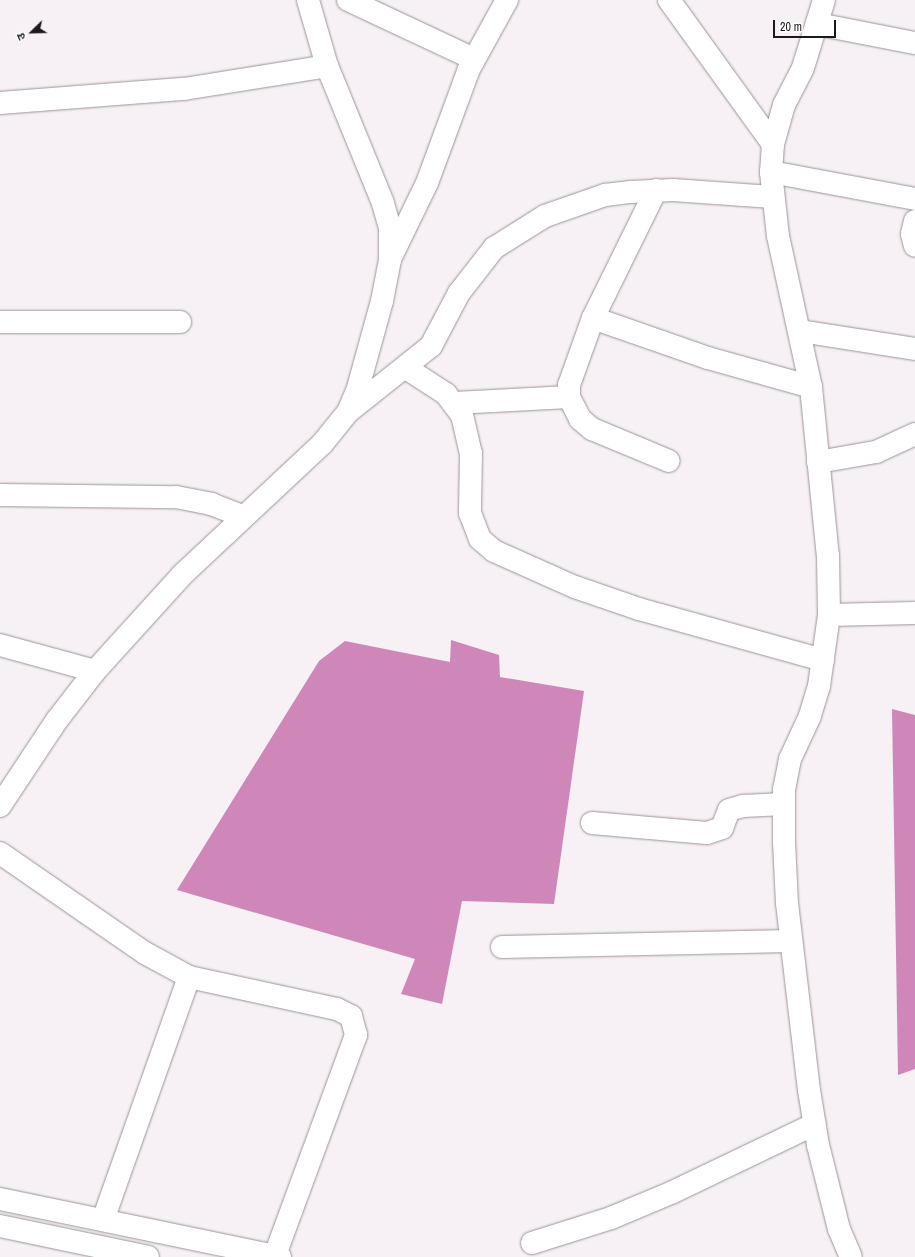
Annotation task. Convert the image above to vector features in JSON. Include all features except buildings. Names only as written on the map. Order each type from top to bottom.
[{"type":"street","points":[[308,0],[327,66],[383,203],[390,228],[390,260],[372,344],[348,412]]},
{"type":"street","points":[[348,0],[474,59]]},
{"type":"street","points":[[390,260],[427,183],[474,59],[507,0]]},
{"type":"street","points":[[669,0],[773,144]]},
{"type":"street","points":[[824,0],[803,68],[784,105],[773,144],[771,172],[772,197],[811,387],[828,556],[829,615],[823,660],[810,716],[790,760],[784,804],[786,903],[815,1124],[839,1229],[851,1257]]},
{"type":"street","points":[[817,24],[915,43]]},
{"type":"street","points":[[0,103],[184,89],[327,66]]},
{"type":"street","points":[[771,172],[915,199]]},
{"type":"street","points":[[0,806],[57,720],[95,671],[172,586],[243,516],[322,444],[348,412],[406,368],[431,346],[474,270],[494,248],[517,231],[545,216],[606,195],[656,190],[772,197]]},
{"type":"street","points":[[656,190],[594,318],[569,385],[569,397],[580,419],[592,429],[669,461]]},
{"type":"street","points":[[915,221],[912,234],[915,246]]},
{"type":"street","points":[[594,318],[708,358],[811,387]]},
{"type":"street","points":[[0,322],[180,322]]},
{"type":"street","points":[[800,331],[915,349]]},
{"type":"street","points":[[406,368],[455,403],[462,415],[470,453],[470,513],[480,539],[494,551],[575,587],[639,609],[823,660]]},
{"type":"street","points":[[455,403],[569,397]]},
{"type":"street","points":[[818,462],[876,452],[915,434]]},
{"type":"street","points":[[0,495],[176,498],[211,504],[243,516]]},
{"type":"street","points":[[829,615],[915,613]]},
{"type":"street","points":[[0,645],[95,671]]},
{"type":"street","points":[[592,823],[708,833],[722,828],[729,810],[743,806],[784,804]]},
{"type":"street","points":[[0,852],[144,953],[190,978],[338,1009],[351,1016],[356,1024],[356,1035],[278,1256],[0,1199]]},
{"type":"street","points":[[502,947],[791,941]]},
{"type":"street","points":[[103,1220],[190,978]]},
{"type":"street","points":[[532,1243],[611,1218],[673,1192],[815,1124]]},
{"type":"street","points":[[0,1226],[148,1257]]},
{"type":"shaded area","points":[[451,640],[499,655],[500,677],[584,691],[554,904],[462,901],[442,1004],[401,994],[415,959],[177,890],[319,661],[345,641],[450,662]]},
{"type":"shaded area","points":[[892,709],[915,715],[915,1069],[898,1075]]}]
